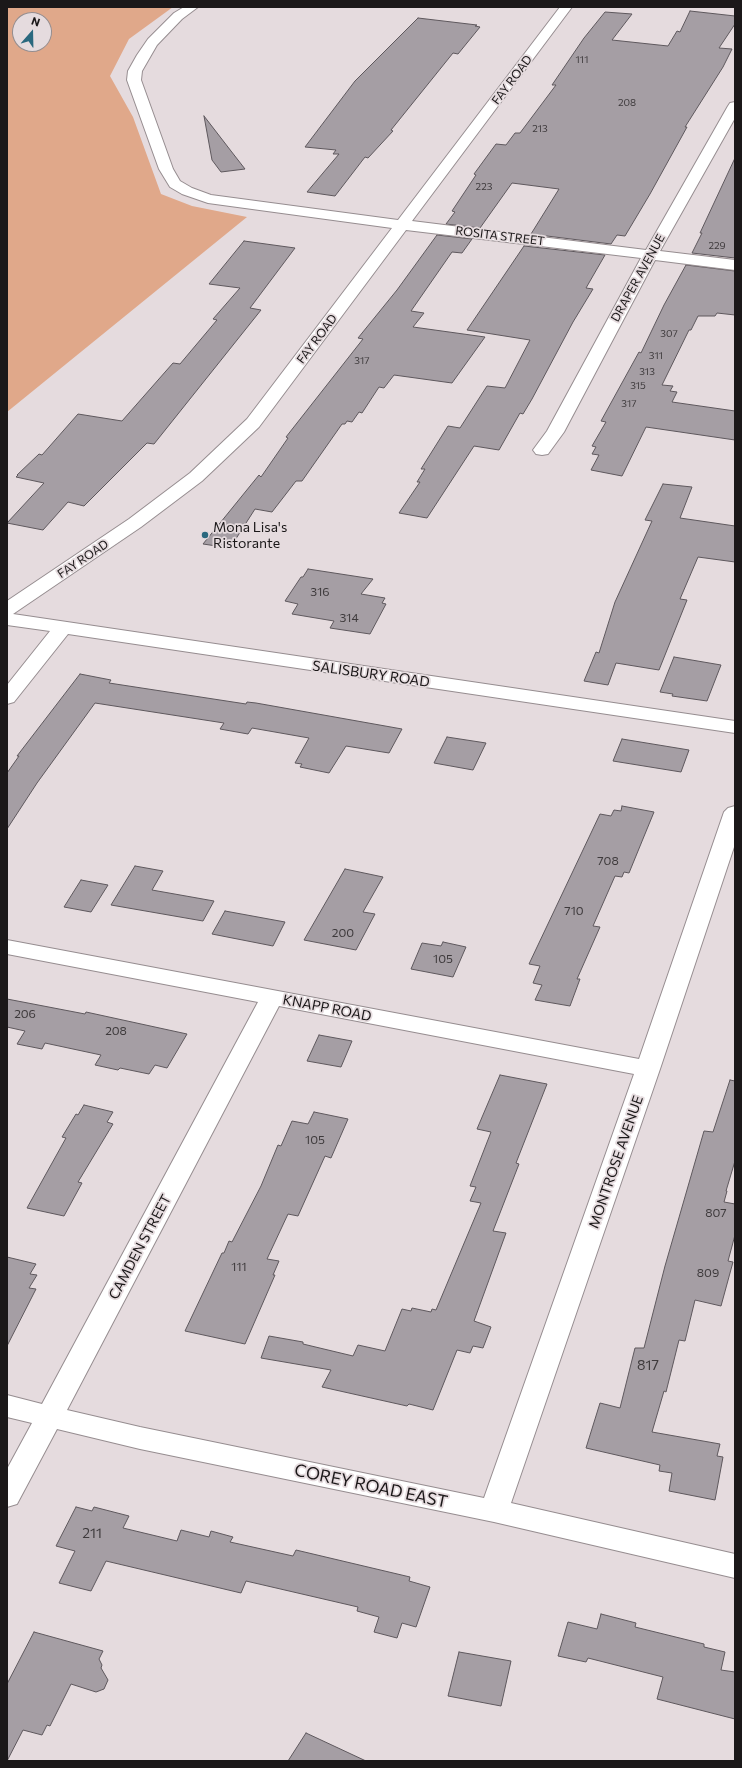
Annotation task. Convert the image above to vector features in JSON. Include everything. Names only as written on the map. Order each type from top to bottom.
[{"type":"street","name":"ROSITA STREET","points":[[192,7],[178,16],[152,42],[135,71],[134,80],[166,169],[175,184],[187,191],[208,198],[266,207],[735,265]]},
{"type":"street","name":"FAY ROAD","points":[[7,610],[141,519],[196,477],[253,423],[566,7]]},
{"type":"street","name":"DRAPER AVENUE","points":[[542,450],[555,432],[651,254],[735,106]]},
{"type":"street","name":"SALISBURY ROAD","points":[[7,619],[735,727]]},
{"type":"street","points":[[7,698],[63,628]]},
{"type":"street","name":"MONTROSE AVENUE","points":[[494,1511],[648,1069],[735,812]]},
{"type":"street","name":"KNAPP ROAD","points":[[7,947],[648,1069]]},
{"type":"street","name":"CAMDEN STREET","points":[[7,1496],[272,998]]},
{"type":"street","name":"COREY ROAD EAST","points":[[7,1406],[140,1438],[494,1511],[735,1566]]},
{"type":"shaded area","points":[[7,7],[173,7],[129,39],[110,76],[133,117],[161,194],[192,206],[247,217],[7,412]]},
{"type":"building","points":[[690,11],[735,16],[735,24],[719,48],[732,49],[723,67],[685,127],[687,127],[625,236],[617,235],[611,244],[531,234],[559,189],[512,183],[480,228],[446,224],[455,212],[452,211],[476,175],[474,174],[496,144],[506,145],[515,133],[520,133],[556,85],[552,85],[584,38],[605,12],[632,14],[612,40],[668,46],[677,31],[680,32]]},
{"type":"building","points":[[418,18],[477,25],[475,26],[480,27],[458,54],[453,53],[391,130],[393,131],[368,158],[365,157],[335,196],[307,192],[339,154],[333,154],[336,150],[305,147],[355,81]]},
{"type":"building","points":[[204,116],[245,169],[221,172],[212,160]]},
{"type":"building","points":[[735,158],[735,258],[692,253],[702,233],[700,233]]},
{"type":"building","points":[[437,235],[472,239],[462,253],[452,252],[411,311],[424,313],[413,327],[485,337],[452,383],[394,375],[384,388],[379,387],[362,413],[359,412],[352,422],[347,421],[345,424],[342,424],[302,481],[296,481],[272,512],[255,509],[230,548],[203,544],[259,475],[261,477],[288,438],[286,437],[363,339],[358,338],[397,290]]},
{"type":"building","points":[[244,241],[295,248],[250,308],[261,310],[154,444],[147,443],[84,506],[68,502],[43,530],[7,523],[44,483],[16,477],[17,475],[39,454],[42,455],[78,414],[122,421],[173,363],[180,364],[217,320],[213,319],[240,288],[209,284]]},
{"type":"building","points":[[524,246],[605,255],[586,288],[593,289],[573,322],[532,399],[523,414],[520,413],[499,450],[474,446],[427,518],[399,513],[420,482],[417,482],[425,469],[421,469],[448,426],[460,428],[487,386],[505,388],[530,340],[467,330]]},
{"type":"building","points":[[686,265],[735,271],[735,315],[717,313],[715,316],[698,316],[691,330],[689,330],[662,385],[673,386],[670,391],[677,392],[672,402],[735,411],[735,440],[646,427],[622,476],[591,470],[599,455],[592,454],[596,447],[592,446],[606,422],[601,421],[639,352],[641,353],[664,305]]},
{"type":"building","points":[[663,484],[692,487],[680,518],[735,526],[735,562],[698,557],[680,599],[687,600],[659,670],[616,663],[608,685],[584,681],[596,652],[599,653],[615,602],[652,521],[645,520]]},
{"type":"building","points":[[308,569],[373,579],[361,594],[385,598],[382,603],[386,604],[370,634],[330,628],[334,621],[292,614],[298,604],[285,601]]},
{"type":"building","points":[[674,657],[721,665],[707,701],[672,696],[673,694],[660,692]]},
{"type":"building","points":[[80,674],[111,680],[109,683],[246,704],[247,702],[256,703],[402,729],[389,753],[346,746],[329,773],[300,767],[302,764],[295,763],[309,738],[252,728],[248,734],[220,729],[224,723],[95,703],[37,783],[7,829],[7,773],[19,756],[17,756]]},
{"type":"building","points":[[447,737],[486,743],[473,770],[434,763]]},
{"type":"building","points":[[622,739],[689,750],[681,772],[613,761]]},
{"type":"building","points":[[622,806],[654,812],[629,873],[624,872],[622,877],[615,876],[593,926],[600,927],[577,979],[580,979],[570,1006],[535,1000],[542,985],[533,983],[540,966],[529,964],[600,814],[611,816],[614,810],[621,811]]},
{"type":"building","points":[[135,866],[163,871],[152,890],[214,901],[203,921],[111,905]]},
{"type":"building","points":[[345,869],[383,877],[363,912],[375,914],[356,950],[304,940]]},
{"type":"building","points":[[81,880],[108,885],[91,912],[64,907]]},
{"type":"building","points":[[225,911],[285,922],[273,946],[212,934]]},
{"type":"building","points":[[443,942],[466,947],[453,977],[411,969],[422,943],[441,946]]},
{"type":"building","points":[[7,999],[85,1014],[86,1012],[187,1034],[167,1068],[155,1065],[149,1074],[120,1068],[118,1070],[95,1065],[101,1055],[45,1043],[42,1049],[17,1044],[25,1031],[7,1027]]},
{"type":"building","points":[[319,1035],[352,1041],[341,1067],[307,1061]]},
{"type":"building","points":[[500,1075],[547,1084],[516,1163],[519,1164],[493,1231],[506,1233],[474,1321],[491,1327],[483,1348],[473,1346],[470,1353],[457,1350],[433,1410],[409,1404],[407,1406],[322,1387],[331,1370],[261,1358],[269,1336],[303,1342],[303,1344],[353,1356],[358,1345],[385,1351],[402,1309],[411,1311],[412,1308],[431,1312],[432,1309],[436,1310],[481,1203],[470,1201],[476,1187],[470,1186],[491,1132],[477,1129]]},
{"type":"building","points":[[730,1080],[735,1081],[735,1161],[724,1202],[735,1204],[735,1235],[728,1261],[733,1262],[721,1306],[695,1300],[685,1341],[679,1340],[666,1392],[664,1391],[652,1432],[720,1444],[717,1456],[723,1457],[715,1500],[669,1491],[672,1473],[659,1471],[660,1465],[586,1448],[600,1403],[620,1408],[635,1348],[644,1348],[665,1266],[704,1131],[713,1132]]},
{"type":"building","points":[[84,1105],[113,1112],[107,1122],[113,1124],[78,1182],[82,1183],[64,1216],[27,1208],[66,1138],[62,1137],[76,1114],[78,1115]]},
{"type":"building","points":[[314,1112],[348,1119],[331,1158],[325,1156],[298,1216],[288,1214],[267,1259],[279,1261],[273,1275],[275,1275],[245,1344],[185,1331],[222,1253],[224,1253],[229,1241],[232,1242],[261,1186],[278,1145],[281,1146],[292,1121],[308,1124]]},
{"type":"building","points":[[7,1257],[36,1264],[30,1274],[37,1275],[29,1288],[36,1289],[7,1346]]},
{"type":"building","points":[[76,1507],[92,1511],[94,1507],[129,1516],[123,1528],[177,1541],[181,1530],[209,1537],[211,1531],[233,1537],[230,1542],[293,1556],[296,1550],[410,1577],[409,1581],[430,1587],[416,1627],[402,1623],[397,1638],[374,1632],[379,1617],[357,1611],[358,1607],[246,1581],[241,1593],[106,1561],[91,1591],[59,1583],[75,1551],[56,1546]]},
{"type":"building","points":[[601,1614],[636,1623],[635,1627],[704,1644],[704,1647],[725,1652],[721,1670],[735,1672],[735,1719],[657,1699],[663,1677],[588,1658],[586,1662],[558,1656],[568,1622],[597,1629]]},
{"type":"building","points":[[34,1632],[103,1651],[99,1659],[102,1665],[101,1668],[108,1680],[104,1689],[96,1692],[71,1684],[50,1726],[47,1725],[42,1735],[23,1730],[7,1761],[7,1684]]},
{"type":"building","points":[[459,1652],[511,1661],[501,1706],[448,1696]]},
{"type":"building","points":[[306,1733],[366,1761],[288,1761]]},
{"type":"place","name":"Mona Lisa's Ristorante","points":[[205,535]]}]
